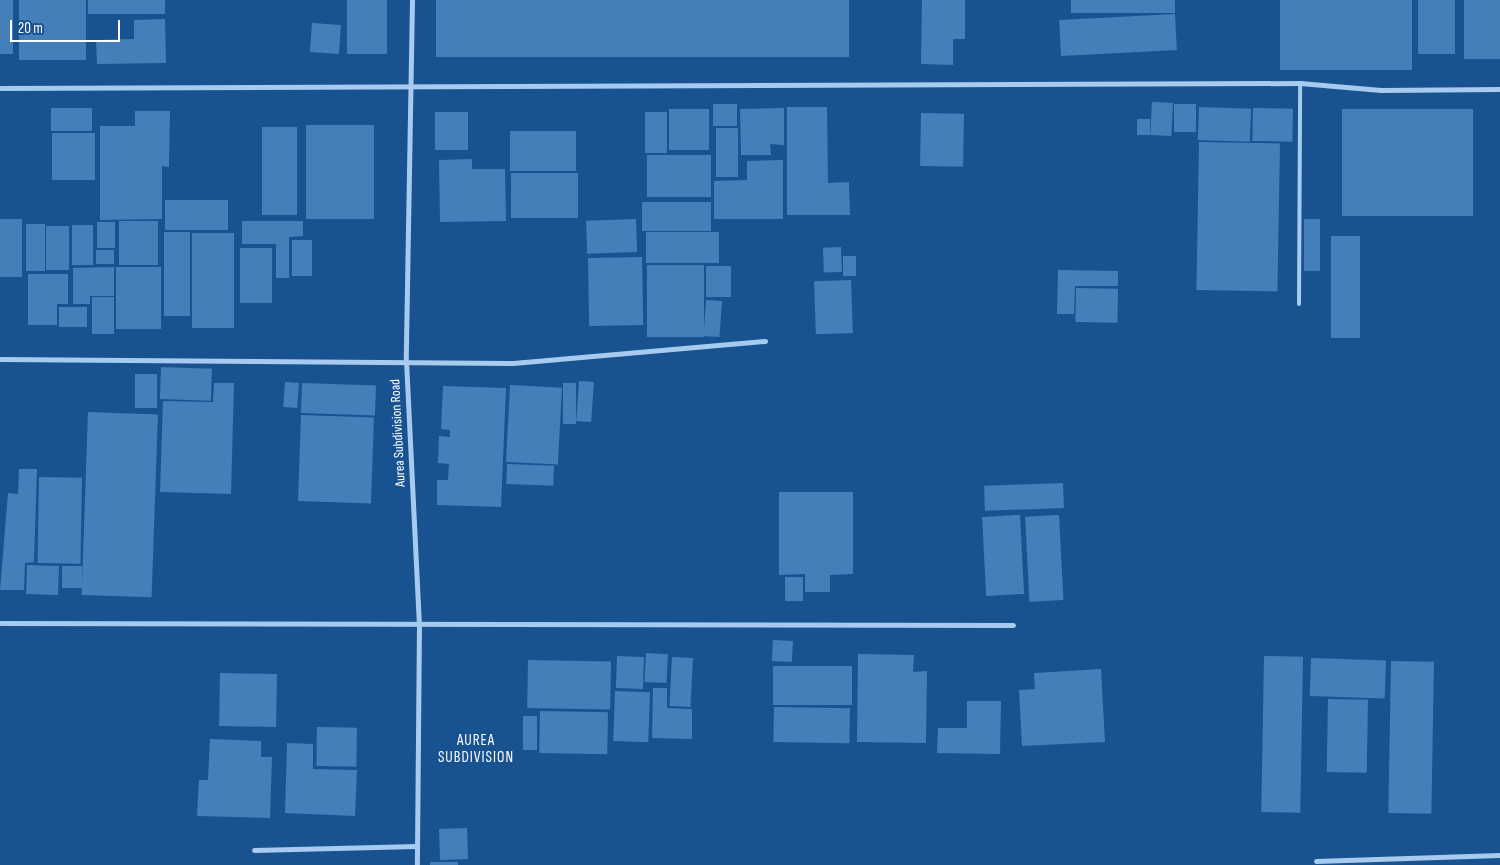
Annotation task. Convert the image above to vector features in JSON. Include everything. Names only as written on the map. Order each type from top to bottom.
[{"type":"street","name":"Aurea Subdivision Road","points":[[412,0],[406,360],[419,623],[417,865]]},
{"type":"street","points":[[0,88],[412,84],[1300,83],[1381,90],[1500,89]]},
{"type":"street","points":[[0,358],[545,362],[765,341]]},
{"type":"street","points":[[0,622],[419,623],[861,628],[1013,625]]},
{"type":"street","points":[[254,850],[417,846]]},
{"type":"street","points":[[1316,861],[1500,855]]},
{"type":"lane","points":[[1299,304],[1300,83]]},
{"type":"building","points":[[0,0],[13,0],[13,54],[0,54]]},
{"type":"building","points":[[19,0],[86,0],[86,60],[19,60]]},
{"type":"building","points":[[88,0],[165,0],[165,14],[88,14]]},
{"type":"building","points":[[347,0],[387,0],[387,54],[347,54]]},
{"type":"building","points":[[436,0],[849,0],[849,57],[436,57]]},
{"type":"building","points":[[922,0],[965,0],[965,39],[953,39],[953,65],[921,64]]},
{"type":"building","points":[[1071,0],[1175,0],[1175,13],[1071,13]]},
{"type":"building","points":[[1280,0],[1412,0],[1412,70],[1280,70]]},
{"type":"building","points":[[1418,0],[1455,0],[1455,54],[1418,54]]},
{"type":"building","points":[[1464,0],[1500,0],[1500,59],[1464,59]]},
{"type":"building","points":[[1175,14],[1177,50],[1061,56],[1059,20]]},
{"type":"building","points":[[165,19],[166,63],[97,64],[96,40],[134,39],[134,20]]},
{"type":"building","points":[[312,23],[341,25],[339,54],[310,52]]},
{"type":"building","points":[[1152,102],[1173,103],[1171,136],[1150,135]]},
{"type":"building","points":[[713,104],[737,104],[737,126],[713,126]]},
{"type":"building","points":[[1174,104],[1196,104],[1196,132],[1174,132]]},
{"type":"building","points":[[787,107],[827,107],[828,183],[849,182],[850,215],[787,215]]},
{"type":"building","points":[[1199,107],[1251,109],[1250,142],[1198,140]]},
{"type":"building","points":[[51,108],[92,108],[92,131],[51,131]]},
{"type":"building","points":[[784,108],[784,145],[770,144],[771,155],[741,155],[740,109]]},
{"type":"building","points":[[1253,108],[1293,109],[1292,142],[1252,141]]},
{"type":"building","points":[[669,109],[709,109],[709,150],[669,150]]},
{"type":"building","points":[[1342,109],[1473,109],[1473,216],[1342,216]]},
{"type":"building","points":[[135,111],[170,111],[169,167],[162,166],[162,219],[100,220],[100,126],[135,126]]},
{"type":"building","points":[[435,112],[468,112],[468,150],[435,150]]},
{"type":"building","points":[[645,112],[667,112],[667,153],[645,153]]},
{"type":"building","points":[[921,113],[964,114],[963,167],[920,166]]},
{"type":"building","points":[[1137,119],[1150,119],[1150,135],[1137,135]]},
{"type":"building","points":[[306,125],[374,125],[374,219],[306,219]]},
{"type":"building","points":[[262,127],[297,127],[297,215],[262,215]]},
{"type":"building","points":[[716,128],[738,128],[738,177],[716,177]]},
{"type":"building","points":[[510,131],[576,131],[576,171],[510,171]]},
{"type":"building","points":[[52,133],[95,133],[95,180],[52,180]]},
{"type":"building","points":[[1199,142],[1280,143],[1277,291],[1196,290]]},
{"type":"building","points":[[647,155],[711,155],[711,197],[647,197]]},
{"type":"building","points":[[472,159],[472,169],[505,169],[506,221],[440,222],[439,160]]},
{"type":"building","points":[[783,160],[783,219],[714,219],[714,181],[747,180],[747,161]]},
{"type":"building","points":[[511,173],[578,173],[578,218],[511,218]]},
{"type":"building","points":[[165,200],[228,200],[228,230],[165,230]]},
{"type":"building","points":[[642,202],[711,202],[711,231],[642,231]]},
{"type":"building","points":[[0,219],[22,219],[22,277],[0,277]]},
{"type":"building","points":[[636,219],[637,252],[587,254],[586,221]]},
{"type":"building","points":[[1304,219],[1320,219],[1320,271],[1304,271]]},
{"type":"building","points":[[119,221],[158,221],[158,265],[119,265]]},
{"type":"building","points":[[242,221],[303,221],[303,236],[289,237],[289,278],[276,278],[276,244],[242,244]]},
{"type":"building","points":[[97,222],[115,222],[115,248],[97,248]]},
{"type":"building","points":[[26,224],[45,224],[45,271],[26,271]]},
{"type":"building","points":[[72,225],[93,225],[93,265],[72,265]]},
{"type":"building","points":[[46,226],[69,226],[69,270],[46,270]]},
{"type":"building","points":[[164,232],[190,232],[190,316],[164,316]]},
{"type":"building","points":[[646,232],[719,232],[719,263],[646,263]]},
{"type":"building","points":[[192,233],[234,233],[234,328],[192,328]]},
{"type":"building","points":[[1331,236],[1360,236],[1360,338],[1331,338]]},
{"type":"building","points":[[292,240],[312,240],[312,276],[292,276]]},
{"type":"building","points":[[841,247],[842,272],[824,273],[823,248]]},
{"type":"building","points":[[240,248],[272,248],[272,303],[240,303]]},
{"type":"building","points":[[96,250],[114,250],[114,264],[96,264]]},
{"type":"building","points":[[843,256],[856,256],[856,276],[843,276]]},
{"type":"building","points":[[642,257],[643,325],[589,326],[588,258]]},
{"type":"building","points":[[647,265],[704,265],[704,337],[647,337]]},
{"type":"building","points":[[706,266],[731,266],[731,297],[706,297]]},
{"type":"building","points":[[114,267],[114,296],[90,296],[90,304],[73,304],[73,268]]},
{"type":"building","points":[[116,267],[161,267],[161,329],[116,329]]},
{"type":"building","points":[[1058,270],[1118,271],[1118,286],[1075,286],[1074,314],[1057,314]]},
{"type":"building","points":[[28,274],[68,274],[68,304],[57,304],[57,325],[28,325]]},
{"type":"building","points":[[851,280],[853,333],[816,334],[814,281]]},
{"type":"building","points":[[1076,288],[1118,289],[1117,323],[1075,322]]},
{"type":"building","points":[[92,297],[114,297],[114,334],[92,334]]},
{"type":"building","points":[[706,300],[722,301],[719,337],[703,336]]},
{"type":"building","points":[[59,307],[87,307],[87,327],[59,327]]},
{"type":"building","points":[[161,367],[212,369],[211,401],[160,399]]},
{"type":"building","points":[[135,374],[157,374],[157,408],[135,408]]},
{"type":"building","points":[[579,381],[594,382],[591,422],[576,421]]},
{"type":"building","points":[[285,382],[299,383],[297,408],[283,407]]},
{"type":"building","points":[[214,383],[234,383],[231,494],[160,492],[163,401],[213,402]]},
{"type":"building","points":[[302,383],[376,386],[375,416],[301,413]]},
{"type":"building","points":[[563,383],[576,383],[576,424],[563,424]]},
{"type":"building","points":[[510,385],[562,388],[558,465],[506,462]]},
{"type":"building","points":[[443,386],[506,388],[501,507],[437,505],[437,480],[448,480],[449,464],[438,463],[439,436],[450,437],[450,430],[441,429]]},
{"type":"building","points":[[88,412],[158,414],[152,597],[82,595]]},
{"type":"building","points":[[301,415],[374,418],[371,503],[298,501]]},
{"type":"building","points":[[507,464],[554,466],[553,486],[506,484]]},
{"type":"building","points":[[19,469],[37,469],[34,562],[25,563],[24,590],[0,590],[8,493],[18,494]]},
{"type":"building","points":[[39,477],[82,478],[80,564],[37,563]]},
{"type":"building","points":[[1063,483],[1064,508],[985,511],[984,486]]},
{"type":"building","points":[[779,492],[853,492],[853,574],[830,575],[830,592],[805,592],[805,574],[779,575]]},
{"type":"building","points":[[1020,515],[1024,594],[986,596],[982,517]]},
{"type":"building","points":[[1059,515],[1063,600],[1029,602],[1025,517]]},
{"type":"building","points":[[27,565],[59,566],[58,595],[26,594]]},
{"type":"building","points":[[62,566],[82,566],[82,588],[62,588]]},
{"type":"building","points":[[785,577],[803,577],[803,601],[785,601]]},
{"type":"building","points":[[773,640],[793,641],[792,662],[772,661]]},
{"type":"building","points":[[646,653],[668,654],[666,683],[644,682]]},
{"type":"building","points":[[858,654],[914,655],[913,672],[927,671],[926,743],[857,742]]},
{"type":"building","points":[[617,656],[644,657],[643,689],[616,688]]},
{"type":"building","points":[[1264,656],[1303,657],[1300,813],[1261,812]]},
{"type":"building","points":[[672,657],[693,658],[690,707],[669,706]]},
{"type":"building","points":[[1311,658],[1386,661],[1385,699],[1310,696]]},
{"type":"building","points":[[528,660],[611,661],[610,709],[527,708]]},
{"type":"building","points":[[1391,661],[1434,662],[1431,814],[1388,813]]},
{"type":"building","points":[[773,666],[852,666],[852,705],[773,705]]},
{"type":"building","points":[[1101,669],[1105,742],[1022,746],[1019,690],[1035,689],[1034,673]]},
{"type":"building","points":[[220,673],[277,674],[276,727],[219,726]]},
{"type":"building","points":[[653,688],[667,688],[667,708],[692,709],[692,739],[652,738]]},
{"type":"building","points":[[615,691],[650,692],[648,742],[613,741]]},
{"type":"building","points":[[1328,699],[1368,700],[1367,773],[1327,772]]},
{"type":"building","points":[[967,701],[1001,701],[1000,754],[937,753],[938,728],[967,728]]},
{"type":"building","points":[[774,707],[850,708],[849,743],[773,742]]},
{"type":"building","points":[[540,711],[608,712],[607,754],[539,753]]},
{"type":"building","points":[[523,716],[537,716],[537,750],[523,750]]},
{"type":"building","points":[[317,727],[357,728],[356,767],[316,766]]},
{"type":"building","points":[[210,739],[261,741],[261,757],[272,757],[270,818],[197,816],[199,780],[208,780]]},
{"type":"building","points":[[287,743],[313,744],[313,769],[357,770],[355,816],[285,813]]},
{"type":"building","points":[[467,828],[468,859],[440,860],[439,829]]},
{"type":"building","points":[[430,862],[458,862],[458,865],[430,865]]},
{"type":"district","name":"AUREA SUBDIVISION","points":[[476,748]]}]
